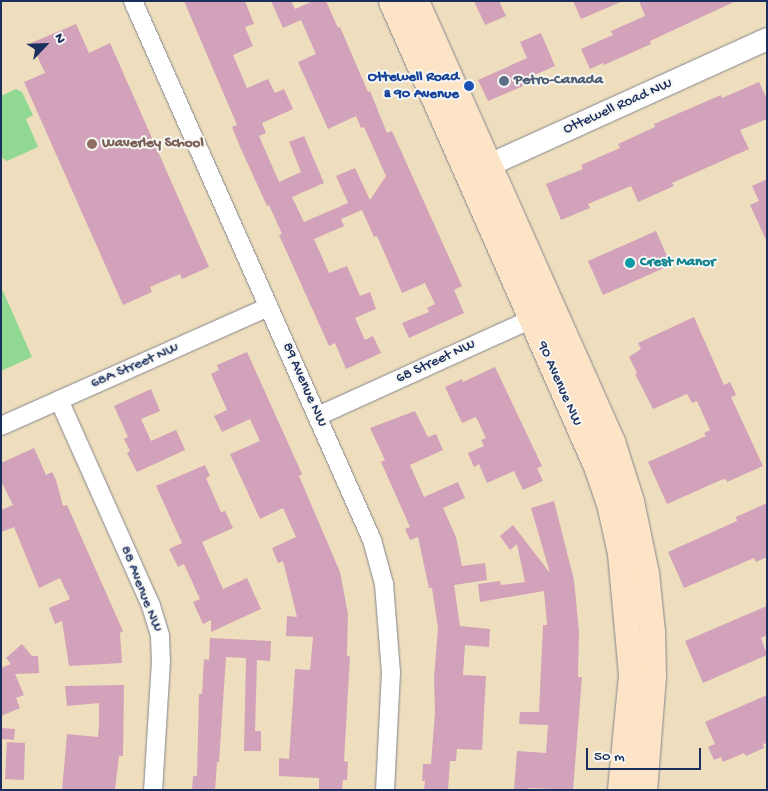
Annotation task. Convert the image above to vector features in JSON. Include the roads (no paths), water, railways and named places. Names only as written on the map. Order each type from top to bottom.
[{"type":"main road","name":"90 Avenue NW","points":[[391,1],[554,309],[618,457],[640,537],[650,604],[653,667],[644,790]]},
{"type":"main road","name":"90 Avenue NW","points":[[416,1],[479,170],[530,319],[596,466],[609,503],[620,553],[632,674],[620,790]]},
{"type":"street","name":"89 Avenue NW","points":[[133,1],[372,540],[384,584],[391,672],[385,790]]},
{"type":"street","name":"Ottewell Road NW","points":[[479,170],[767,39]]},
{"type":"street","name":"68A Street NW","points":[[1,426],[268,307]]},
{"type":"street","name":"68 Street NW","points":[[318,416],[554,309]]},
{"type":"street","name":"88 Avenue NW","points":[[59,400],[151,606],[160,636],[161,661],[153,790]]},
{"type":"place","name":"Petro-Canada","points":[[504,81]]},
{"type":"place","name":"Ottewell Road & 90 Avenue","points":[[469,86]]},
{"type":"place","name":"Waverley School","points":[[92,144]]},
{"type":"place","name":"Crest Manor","points":[[630,263]]}]
